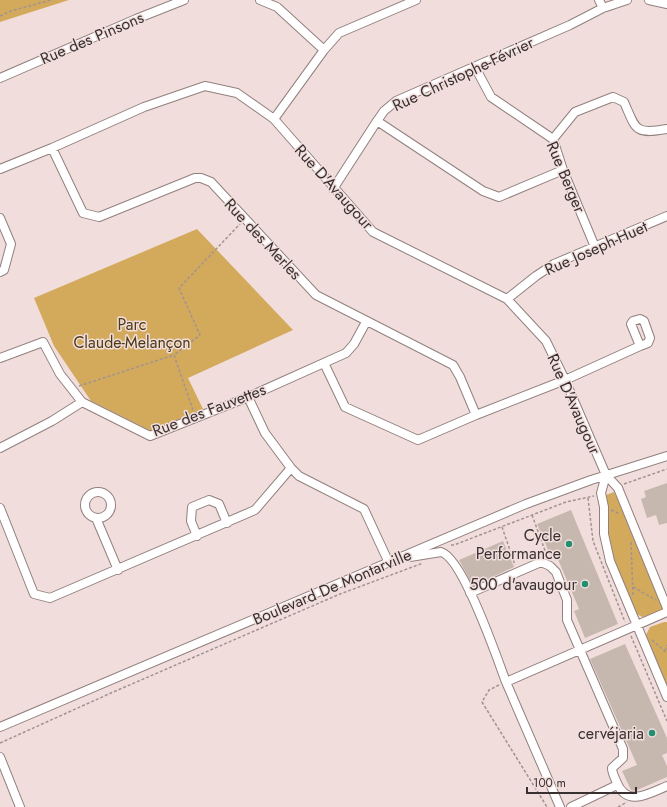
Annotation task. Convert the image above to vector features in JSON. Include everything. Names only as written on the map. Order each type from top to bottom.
[{"type":"street","name":"Rue des Pinsons","points":[[0,78],[136,19],[184,0]]},
{"type":"street","points":[[260,0],[270,2],[277,7],[324,50]]},
{"type":"street","points":[[274,119],[324,50],[339,33],[416,0]]},
{"type":"street","points":[[600,0],[603,8]]},
{"type":"street","name":"Rue Christophe-Février","points":[[333,189],[384,111],[396,101],[570,26],[603,8],[627,0]]},
{"type":"street","points":[[649,0],[667,4]]},
{"type":"street","name":"Rue Berger","points":[[474,67],[491,97],[553,139],[563,170],[595,247]]},
{"type":"street","name":"Rue D'Avaugour","points":[[0,169],[52,148],[144,107],[205,86],[238,93],[274,119],[333,189],[373,232],[507,299],[546,341],[565,380],[606,475],[618,488],[667,608]]},
{"type":"street","points":[[553,139],[575,112],[612,97],[624,102],[635,128],[642,131],[667,129]]},
{"type":"street","points":[[377,121],[483,191],[499,197],[563,170]]},
{"type":"street","name":"Rue des Merles","points":[[52,148],[83,214],[99,217],[187,181],[201,178],[211,182],[316,295],[366,322],[453,365],[460,377],[476,415]]},
{"type":"street","name":"Rue Joseph-Huet","points":[[507,299],[554,264],[667,216]]},
{"type":"street","points":[[0,218],[11,244],[4,270],[0,272]]},
{"type":"street","name":"Rue des Fauvettes","points":[[0,358],[43,342],[60,374],[82,402],[150,436],[248,397],[346,353],[356,341],[366,322]]},
{"type":"street","points":[[324,362],[345,407],[418,440],[476,415],[565,380],[640,346]]},
{"type":"street","points":[[248,397],[265,433],[291,468],[299,476],[364,509],[389,563]]},
{"type":"street","points":[[0,448],[52,421],[82,402]]},
{"type":"street","name":"Boulevard De Montarville","points":[[0,728],[526,504],[606,475],[667,456]]},
{"type":"street","points":[[0,508],[34,594],[50,598],[255,510],[291,468]]},
{"type":"street","points":[[606,475],[601,493],[604,507],[604,534],[608,555],[667,697]]},
{"type":"street","points":[[197,536],[190,521],[192,507],[209,500],[219,504],[227,523]]},
{"type":"street","points":[[96,518],[118,570]]},
{"type":"street","points":[[399,558],[437,552],[444,553],[454,562],[470,593],[506,682],[560,807]]},
{"type":"street","points":[[470,593],[541,562],[550,566],[556,572],[567,600],[566,617],[624,752],[623,758],[612,768],[617,785],[623,795],[633,799],[667,786]]},
{"type":"street","points":[[506,682],[637,625],[667,608]]},
{"type":"street","points":[[0,757],[20,807]]},
{"type":"street","points":[[571,807],[617,785]]},
{"type":"path","points":[[0,16],[11,11],[51,0]]},
{"type":"path","points":[[72,389],[174,355],[200,336],[179,288],[245,219]]},
{"type":"path","points":[[174,355],[196,418]]},
{"type":"path","points":[[621,486],[667,469]]},
{"type":"path","points":[[448,546],[566,502],[595,495]]},
{"type":"path","points":[[604,507],[630,519]]},
{"type":"path","points":[[532,515],[550,566]]},
{"type":"path","points":[[502,527],[518,572]]},
{"type":"path","points":[[631,542],[633,601]]},
{"type":"path","name":"Boulevard De Montarville","points":[[0,743],[111,693],[340,594],[429,561]]},
{"type":"path","points":[[633,587],[667,608]]},
{"type":"path","points":[[650,639],[666,652]]},
{"type":"path","points":[[666,652],[667,645]]},
{"type":"path","points":[[506,682],[489,690],[482,702],[547,807]]},
{"type":"green space","points":[[0,0],[69,0],[0,22]]},
{"type":"green space","name":"Parc Claude-Melançon","points":[[197,229],[293,330],[188,378],[203,409],[151,431],[91,401],[54,346],[34,298]]},
{"type":"green space","points":[[614,492],[628,521],[663,607],[661,611],[644,618],[635,613],[615,564],[608,531],[606,495]]},
{"type":"green space","points":[[667,622],[667,686],[646,635],[650,627]]},
{"type":"building","points":[[667,483],[667,523],[659,525],[656,515],[647,518],[641,499],[646,497],[644,491]]},
{"type":"building","name":"500 d'avaugour","points":[[571,510],[618,624],[585,638],[574,611],[579,609],[557,557],[552,559],[537,524]]},
{"type":"building","points":[[503,541],[514,567],[473,586],[459,560]]},
{"type":"building","points":[[625,644],[667,738],[667,753],[662,755],[667,766],[667,777],[635,791],[631,790],[622,771],[637,765],[590,659]]},
{"type":"place","name":"Cycle Performance","points":[[569,544]]},
{"type":"place","name":"500 d'avaugour","points":[[585,584]]},
{"type":"place","name":"cervéjaria","points":[[652,733]]}]
